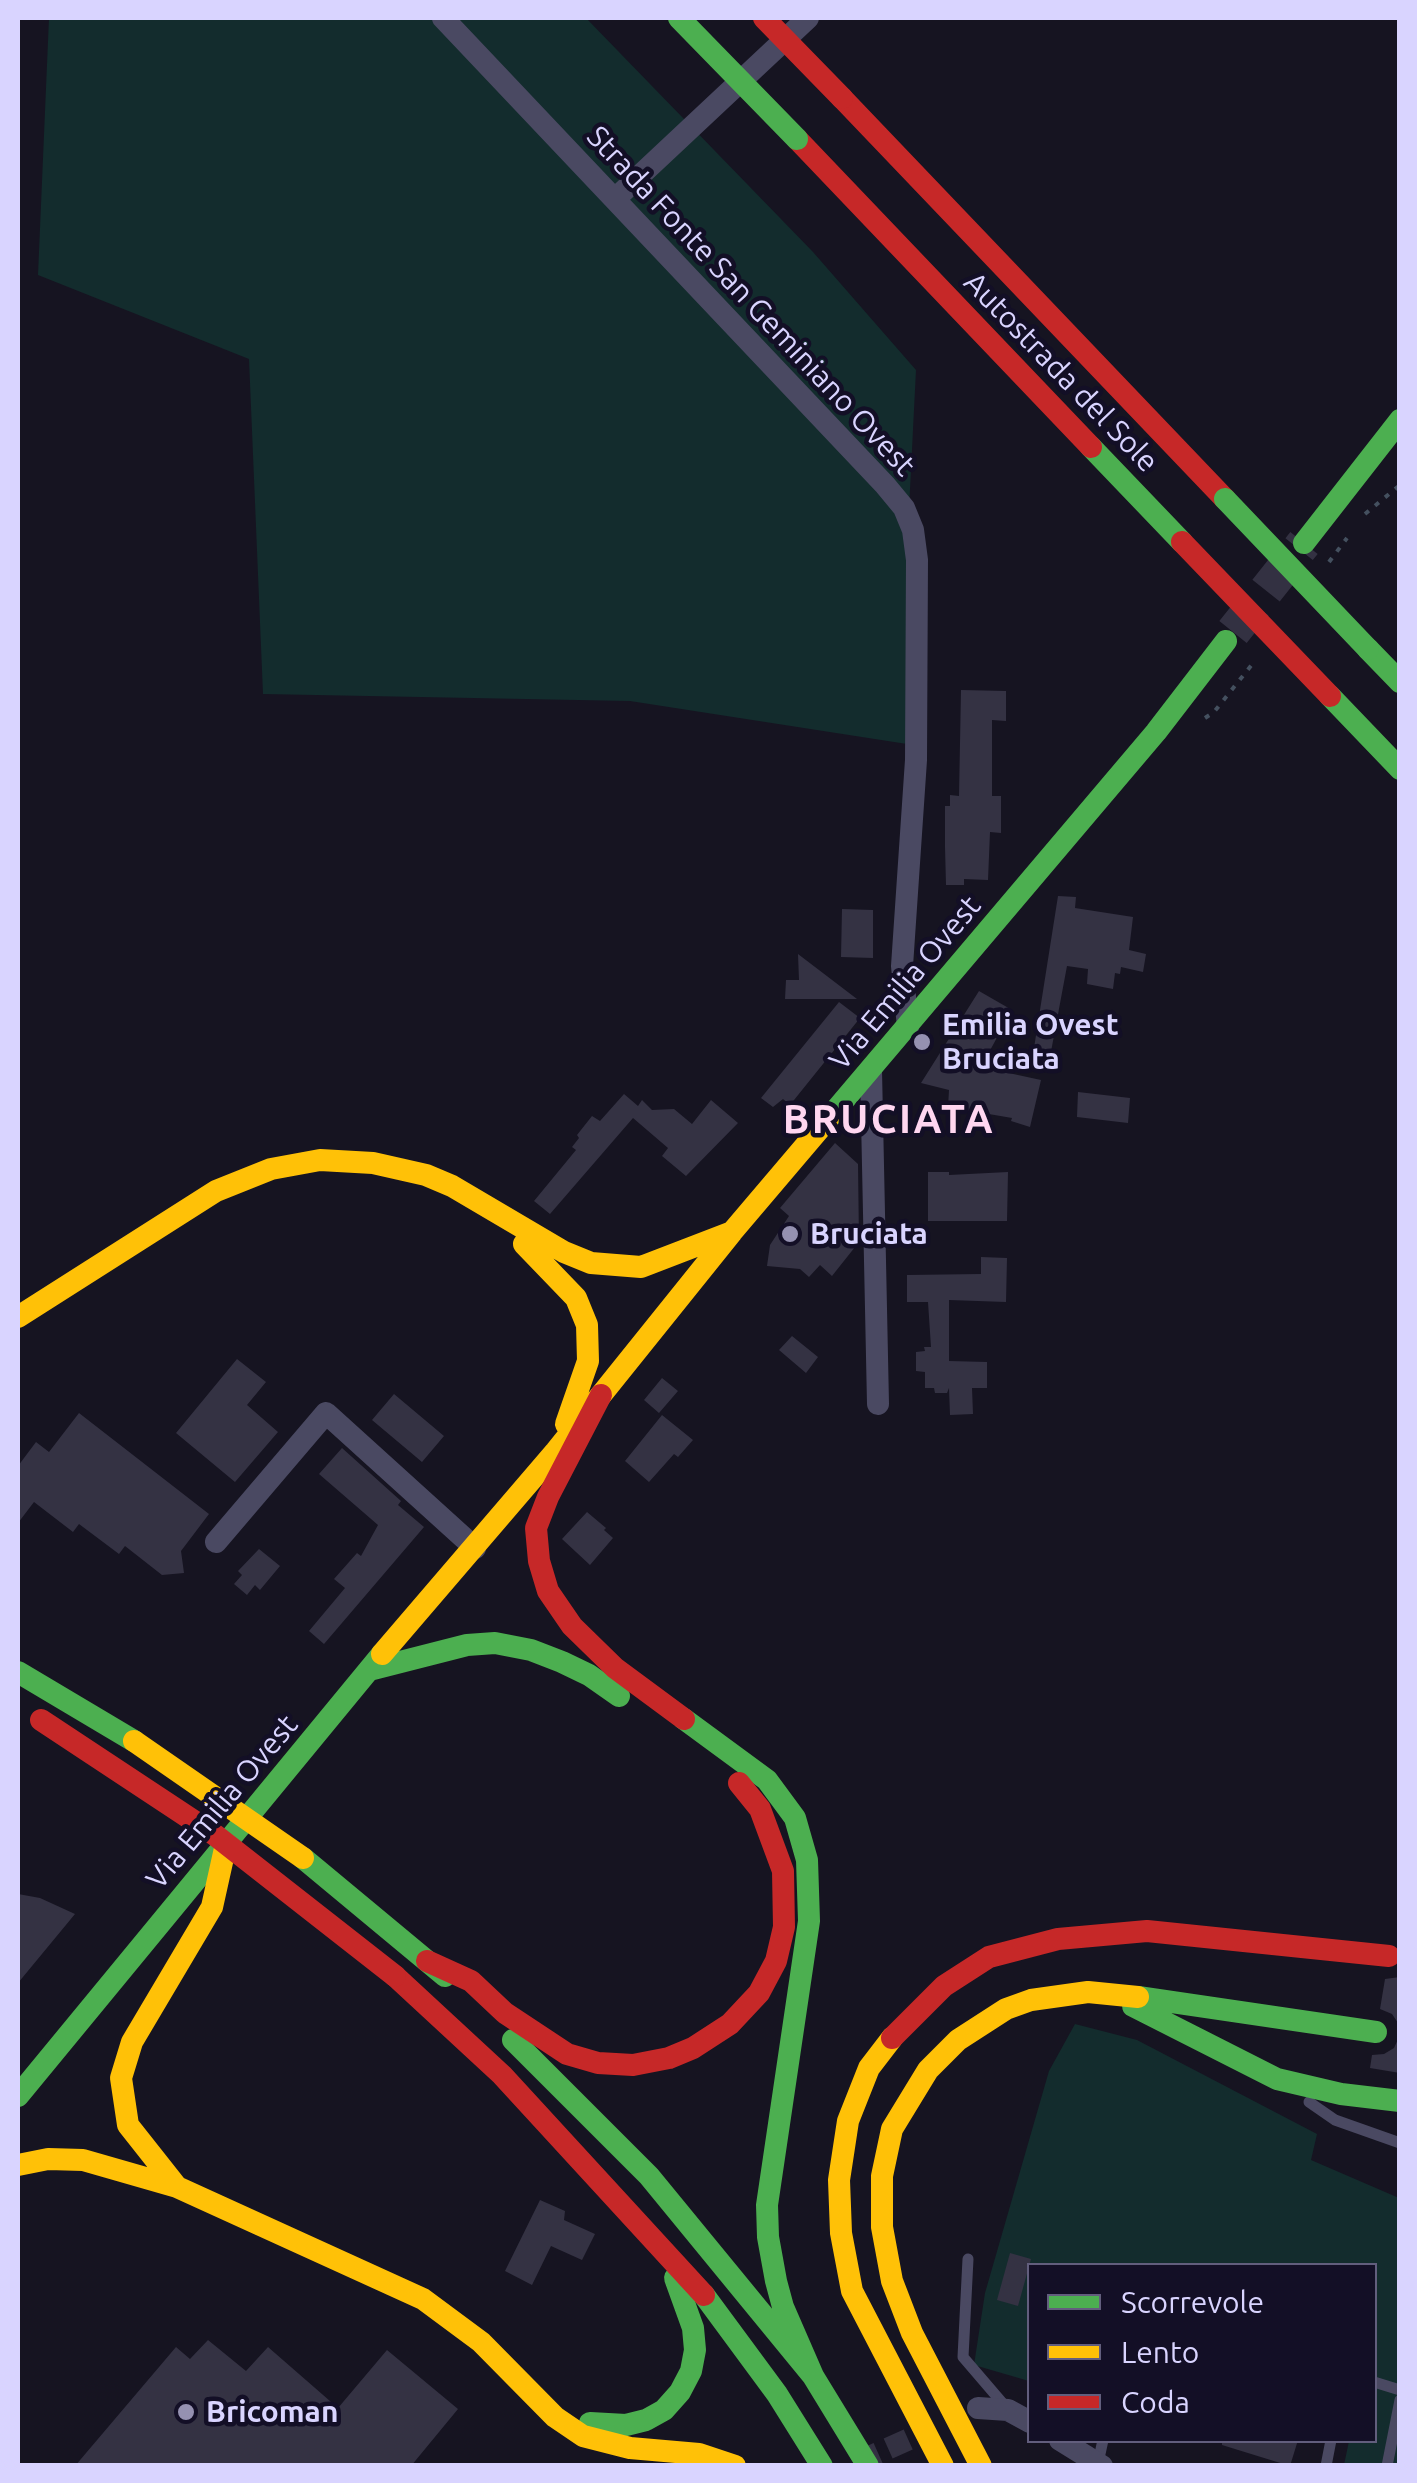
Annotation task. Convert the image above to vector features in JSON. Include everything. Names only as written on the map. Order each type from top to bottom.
[{"type":"main road","name":"Autostrada del Sole","points":[[679,18],[1400,769]]},
{"type":"main road","name":"Autostrada del Sole","points":[[764,18],[1400,682]]},
{"type":"main road","points":[[1304,542],[1400,420]]},
{"type":"main road","name":"Via Emilia Ovest","points":[[18,2096],[369,1670],[556,1451],[732,1232],[1156,732],[1226,641]]},
{"type":"main road","points":[[18,1317],[216,1191],[270,1169],[320,1160],[372,1163],[426,1175],[564,1252],[591,1263],[642,1266],[668,1260],[732,1232]]},
{"type":"main road","points":[[477,1201],[557,1275],[576,1298],[587,1325],[588,1361],[556,1451]]},
{"type":"main road","points":[[601,1395],[536,1528],[539,1561],[548,1591],[572,1626],[615,1668],[767,1780],[795,1818],[808,1860],[809,1921],[767,2205],[768,2237],[783,2307],[813,2376]]},
{"type":"main road","points":[[369,1670],[467,1645],[495,1643],[531,1650],[589,1675],[749,1792],[769,1829],[783,1870],[785,1909],[780,1945],[760,1993],[713,2036],[669,2058],[633,2065],[598,2063],[567,2054],[505,2013],[471,1981],[421,1956]]},
{"type":"main road","points":[[18,1672],[134,1741],[244,1815],[332,1881],[421,1956],[572,2097],[649,2176],[813,2376],[868,2466]]},
{"type":"main road","points":[[18,1708],[215,1834],[395,1976],[502,2075],[698,2287],[777,2394],[822,2466]]},
{"type":"main road","points":[[177,2187],[128,2126],[121,2078],[132,2042],[212,1907],[226,1844]]},
{"type":"main road","points":[[943,2466],[852,2290],[841,2233],[839,2180],[848,2121],[869,2068],[886,2044],[944,1986],[988,1957],[1058,1939],[1147,1930],[1389,1956]]},
{"type":"main road","points":[[981,2466],[912,2333],[892,2282],[882,2226],[882,2176],[892,2129],[928,2070],[981,2023],[1031,2000],[1088,1992],[1184,2002],[1376,2032]]},
{"type":"main road","points":[[1115,1996],[1278,2079],[1341,2094],[1400,2101]]},
{"type":"main road","points":[[18,2166],[48,2159],[83,2160],[177,2187],[424,2299],[481,2342],[544,2406],[583,2436],[630,2448],[699,2454],[735,2466]]},
{"type":"main road","points":[[544,2406],[589,2423],[626,2425],[664,2410],[680,2392],[691,2372],[694,2328],[663,2248]]},
{"type":"street","name":"Strada Fonte San Geminiano Ovest","points":[[442,18],[616,198],[904,508],[913,530],[917,560],[916,760],[902,966],[908,1028]]},
{"type":"street","points":[[616,198],[808,18]]},
{"type":"street","points":[[872,1070],[878,1404]]},
{"type":"street","points":[[216,1542],[326,1413],[475,1548]]},
{"type":"street","points":[[978,2408],[1008,2410],[1027,2420]]},
{"type":"street","points":[[1068,2443],[1101,2456]]},
{"type":"lane","points":[[1278,2079],[1335,2120],[1400,2143]]},
{"type":"lane","points":[[968,2259],[963,2356],[1008,2410]]},
{"type":"lane","points":[[1387,2466],[1400,2400]]},
{"type":"green space","points":[[49,18],[586,18],[813,252],[916,370],[909,509],[907,744],[630,701],[263,694],[249,359],[38,275]]},
{"type":"green space","points":[[1075,2024],[1137,2040],[1317,2134],[1311,2160],[1399,2198],[1399,2465],[1344,2465],[1349,2443],[1377,2443],[1377,2263],[1027,2263],[1027,2380],[974,2365],[985,2293],[1049,2071]]},
{"type":"building","points":[[961,690],[1006,691],[1006,721],[992,720],[992,796],[1001,796],[1001,833],[990,832],[988,880],[964,879],[964,885],[946,885],[945,806],[950,806],[950,795],[959,796]]},
{"type":"building","points":[[1058,896],[1076,897],[1075,908],[1133,917],[1129,950],[1146,954],[1143,972],[1121,967],[1120,974],[1115,973],[1113,989],[1087,984],[1088,969],[1067,966],[1050,1057],[1034,1048]]},
{"type":"building","points":[[842,909],[873,910],[873,958],[841,957]]},
{"type":"building","points":[[798,954],[857,999],[785,999],[786,980],[799,980]]},
{"type":"building","points":[[979,991],[1012,1010],[981,1067],[1041,1080],[1030,1127],[1011,1121],[1012,1118],[948,1107],[949,1090],[921,1083]]},
{"type":"building","points":[[839,1002],[860,1018],[790,1105],[783,1099],[773,1107],[761,1098]]},
{"type":"building","points":[[1078,1092],[1130,1098],[1128,1123],[1077,1117]]},
{"type":"building","points":[[624,1094],[638,1106],[642,1100],[652,1110],[674,1109],[692,1124],[711,1100],[738,1123],[686,1176],[662,1156],[668,1148],[633,1118],[550,1214],[534,1201],[576,1150],[572,1147],[577,1135],[592,1116],[600,1121]]},
{"type":"building","points":[[835,1143],[858,1164],[859,1242],[832,1276],[820,1265],[809,1277],[800,1269],[767,1266],[770,1245],[789,1216],[780,1208]]},
{"type":"building","points":[[928,1172],[1008,1172],[1007,1221],[928,1221]]},
{"type":"building","points":[[981,1257],[1007,1258],[1006,1302],[949,1300],[949,1361],[987,1362],[987,1388],[972,1388],[973,1414],[950,1415],[949,1388],[947,1393],[935,1393],[934,1388],[925,1388],[925,1372],[916,1371],[916,1352],[931,1347],[928,1302],[907,1302],[907,1275],[981,1274]]},
{"type":"building","points":[[792,1336],[818,1357],[806,1373],[779,1350]]},
{"type":"building","points":[[237,1359],[266,1382],[247,1405],[278,1432],[235,1482],[176,1433]]},
{"type":"building","points":[[662,1378],[678,1391],[659,1413],[644,1400]]},
{"type":"building","points":[[394,1394],[444,1436],[422,1462],[372,1420]]},
{"type":"building","points":[[79,1413],[209,1514],[181,1551],[184,1573],[162,1575],[125,1546],[119,1554],[79,1524],[73,1532],[34,1502],[18,1523],[18,1466],[36,1442],[49,1452]]},
{"type":"building","points":[[662,1415],[693,1440],[649,1482],[625,1461]]},
{"type":"building","points":[[342,1448],[424,1527],[324,1644],[309,1631],[345,1588],[334,1579],[357,1553],[361,1556],[378,1525],[319,1474]]},
{"type":"building","points":[[587,1512],[613,1538],[590,1565],[562,1539]]},
{"type":"building","points":[[259,1549],[280,1566],[260,1590],[255,1585],[247,1595],[234,1584],[242,1575],[238,1571]]},
{"type":"building","points":[[18,1894],[40,1898],[75,1914],[18,1983]]},
{"type":"building","points":[[1400,1977],[1400,2035],[1392,2014],[1380,2009],[1385,1979]]},
{"type":"building","points":[[1400,2035],[1400,2073],[1370,2068],[1372,2055],[1394,2048]]},
{"type":"building","points":[[540,2200],[565,2211],[564,2220],[595,2234],[582,2260],[551,2246],[532,2285],[505,2271]]},
{"type":"building","points":[[1010,2253],[1031,2259],[1018,2306],[997,2300]]},
{"type":"building","points":[[208,2340],[246,2371],[268,2347],[338,2408],[387,2350],[458,2409],[411,2466],[75,2466],[176,2347],[190,2359]]},
{"type":"building","points":[[1222,2443],[1297,2443],[1290,2466]]},
{"type":"tunnel","points":[[1233,632],[1304,543]]},
{"type":"tunnel","points":[[858,2462],[934,2428]]},
{"type":"traffic: fast","points":[[679,18],[797,139]]},
{"type":"traffic: fast","points":[[1304,543],[1400,420]]},
{"type":"traffic: fast","points":[[1091,447],[1182,542]]},
{"type":"traffic: fast","points":[[1225,499],[1368,649]]},
{"type":"traffic: fast","points":[[828,1119],[1156,732],[1226,641]]},
{"type":"traffic: fast","points":[[1368,649],[1400,682]]},
{"type":"traffic: fast","points":[[1330,696],[1400,769]]},
{"type":"traffic: fast","points":[[369,1670],[467,1645],[495,1643],[531,1650],[562,1662],[619,1696]]},
{"type":"traffic: fast","points":[[18,2096],[382,1654]]},
{"type":"traffic: fast","points":[[18,1672],[134,1741]]},
{"type":"traffic: fast","points":[[684,1719],[767,1780],[795,1818],[807,1860],[809,1921],[767,2205],[776,2281],[813,2376]]},
{"type":"traffic: fast","points":[[303,1858],[445,1976]]},
{"type":"traffic: fast","points":[[1138,1997],[1376,2032]]},
{"type":"traffic: fast","points":[[1133,2006],[1277,2079],[1341,2094],[1400,2101]]},
{"type":"traffic: fast","points":[[513,2040],[649,2176],[813,2376],[868,2466]]},
{"type":"traffic: fast","points":[[590,2423],[626,2425],[646,2420],[664,2410],[680,2392],[691,2371],[695,2350],[693,2328],[675,2278]]},
{"type":"traffic: fast","points":[[704,2295],[777,2394],[822,2466]]},
{"type":"traffic: slow","points":[[382,1654],[556,1451],[828,1119]]},
{"type":"traffic: slow","points":[[18,1317],[216,1191],[271,1169],[320,1160],[373,1163],[426,1175],[452,1186],[564,1252],[591,1263],[641,1267],[732,1232]]},
{"type":"traffic: slow","points":[[524,1244],[576,1298],[587,1325],[588,1361],[566,1424]]},
{"type":"traffic: slow","points":[[134,1741],[303,1858]]},
{"type":"traffic: slow","points":[[177,2187],[128,2125],[121,2078],[132,2042],[212,1907],[226,1844]]},
{"type":"traffic: slow","points":[[981,2466],[912,2333],[892,2281],[882,2227],[882,2176],[892,2129],[928,2070],[958,2040],[1006,2009],[1031,2000],[1088,1992],[1138,1997]]},
{"type":"traffic: slow","points":[[892,2038],[869,2068],[848,2121],[839,2180],[841,2233],[852,2291],[943,2466]]},
{"type":"traffic: slow","points":[[18,2165],[48,2159],[83,2160],[177,2187],[423,2299],[481,2342],[555,2417],[583,2436],[630,2448],[699,2454],[735,2466]]},
{"type":"traffic: jam","points":[[764,18],[842,98]]},
{"type":"traffic: jam","points":[[842,98],[1225,499]]},
{"type":"traffic: jam","points":[[797,139],[1091,447]]},
{"type":"traffic: jam","points":[[1182,542],[1330,696]]},
{"type":"traffic: jam","points":[[601,1395],[536,1528],[539,1561],[548,1591],[572,1626],[615,1668],[684,1719]]},
{"type":"traffic: jam","points":[[41,1720],[215,1835],[395,1976]]},
{"type":"traffic: jam","points":[[427,1961],[471,1981],[505,2013],[567,2054],[598,2063],[633,2065],[669,2058],[693,2048],[730,2024],[759,1993],[776,1961],[784,1927],[783,1871],[760,1809],[739,1783]]},
{"type":"traffic: jam","points":[[892,2038],[944,1986],[989,1957],[1058,1939],[1147,1931],[1389,1956]]},
{"type":"traffic: jam","points":[[395,1976],[502,2075],[704,2295]]},
{"type":"place","name":"Emilia Ovest Bruciata","points":[[922,1042]]},
{"type":"place","name":"Bruciata","points":[[790,1234]]},
{"type":"place","name":"Bricoman","points":[[186,2412]]},
{"type":"district","name":"BRUCIATA","points":[[889,1120]]}]
